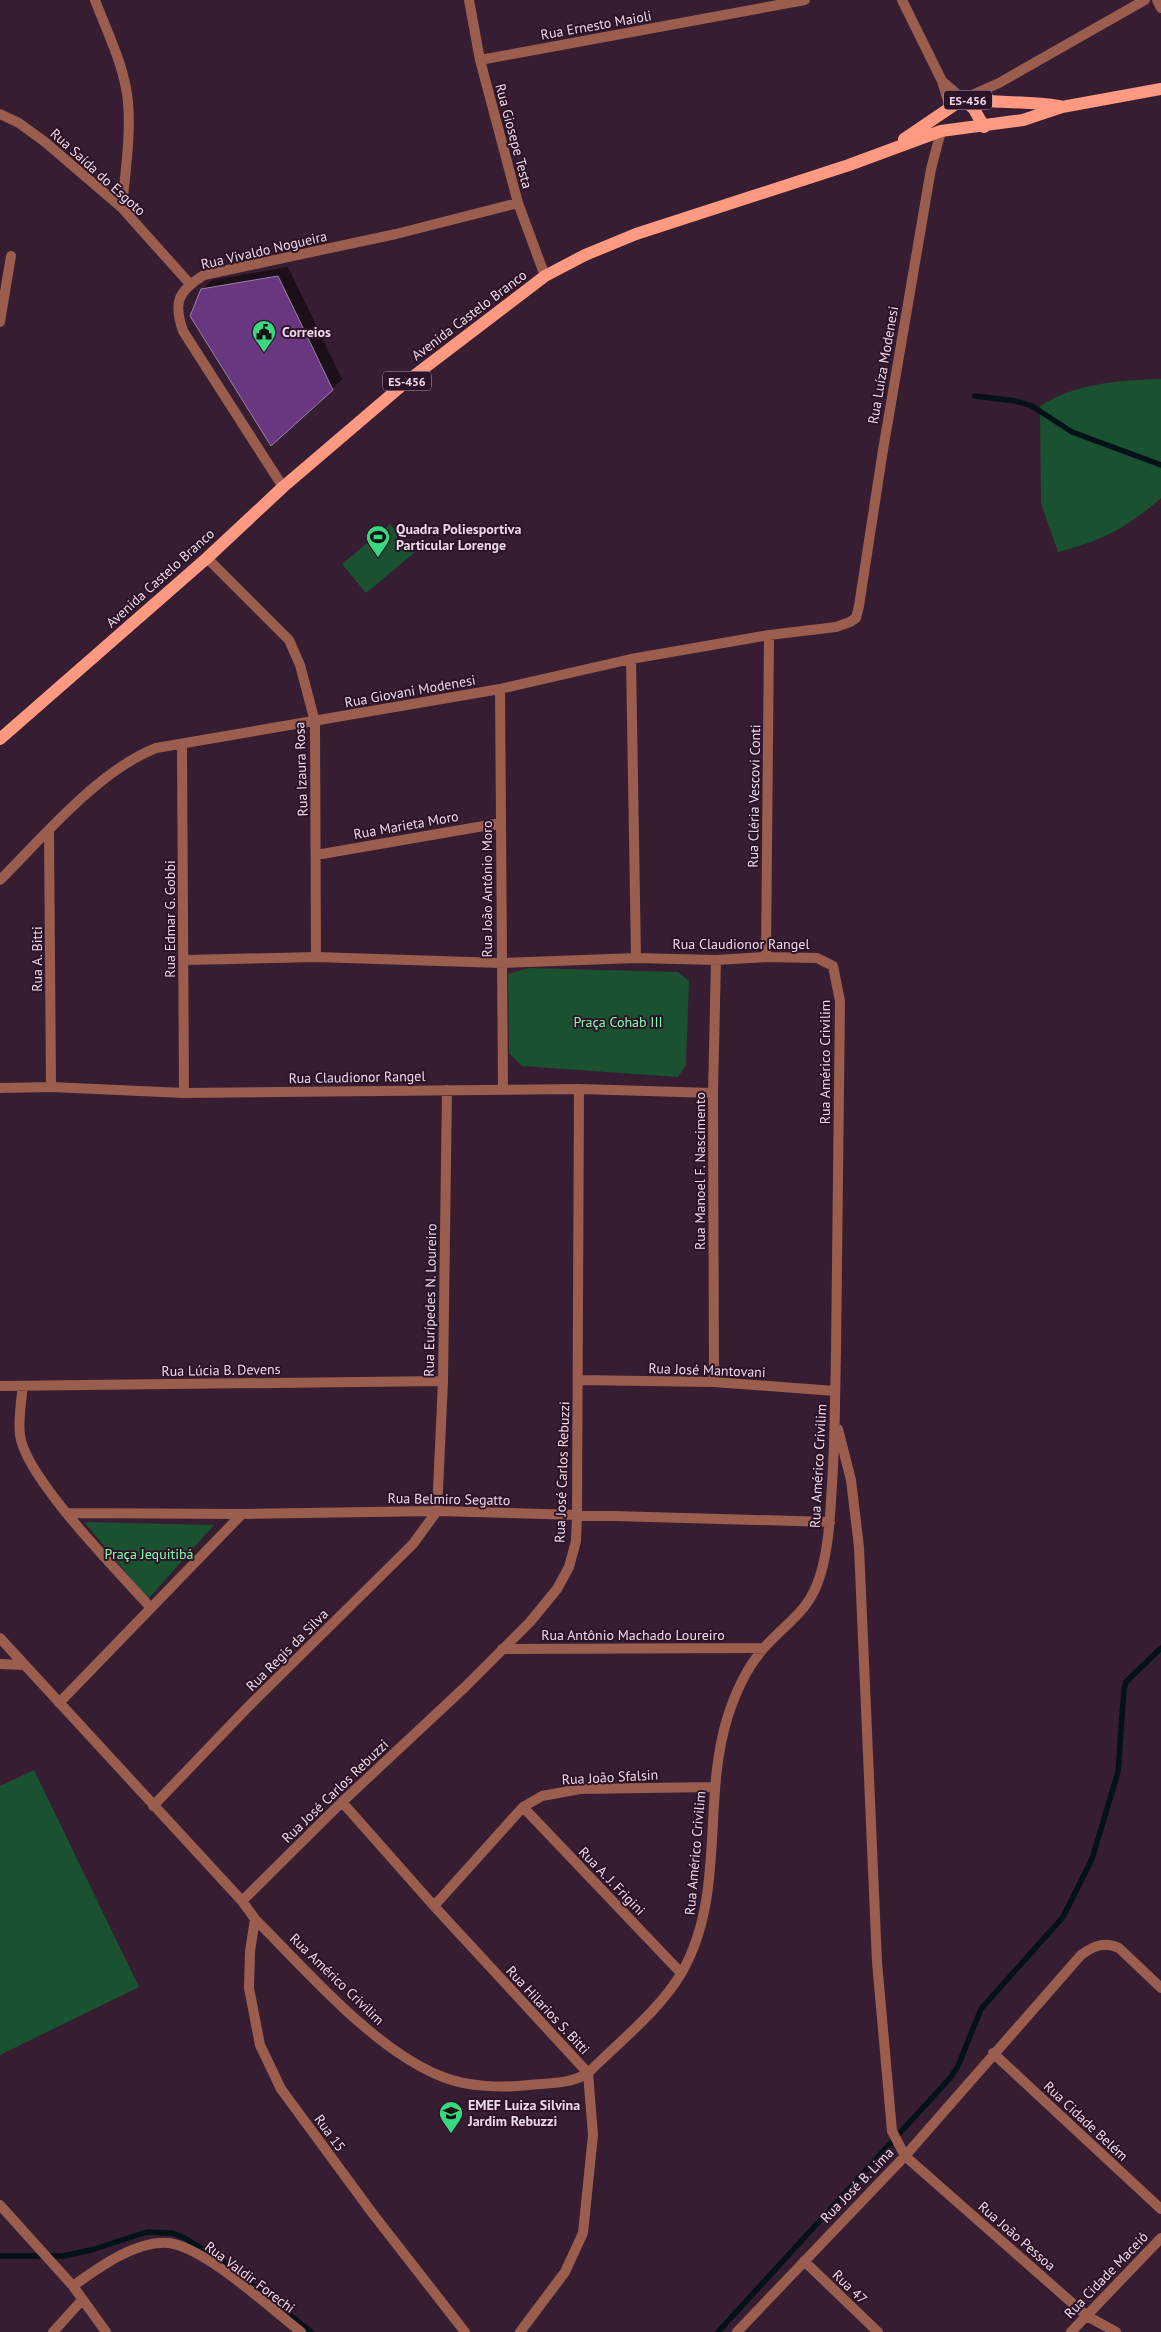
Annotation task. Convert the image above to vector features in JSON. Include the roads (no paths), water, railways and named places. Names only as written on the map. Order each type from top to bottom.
[{"type":"main road","name":"Avenida Castelo Branco","points":[[0,739],[207,558],[283,487],[406,382],[545,276],[585,255],[636,234],[890,150],[941,131],[1023,120],[1062,107],[1161,89]]},
{"type":"main road","name":"Avenida Castelo Branco","points":[[890,150],[963,99],[991,102],[1028,102],[1062,107]]},
{"type":"main road","points":[[963,99],[974,110],[984,126]]},
{"type":"main road","points":[[984,126],[991,102]]},
{"type":"main road","points":[[941,131],[950,107]]},
{"type":"street","points":[[95,0],[121,71],[128,100],[129,127],[122,208]]},
{"type":"street","name":"Rua Giosepe Testa","points":[[469,0],[480,60],[518,204],[545,276]]},
{"type":"street","name":"Rua Ernesto Maioli","points":[[480,60],[805,0]]},
{"type":"street","points":[[902,0],[942,81],[950,107]]},
{"type":"street","points":[[942,81],[963,99],[999,83],[1145,0]]},
{"type":"street","points":[[1157,0],[1161,8]]},
{"type":"street","points":[[991,102],[999,83]]},
{"type":"street","name":"Rua Saída do Esgoto","points":[[0,114],[19,123],[46,142],[122,208],[190,284]]},
{"type":"street","name":"Rua Luíza Modenesi","points":[[859,606],[915,266],[932,169],[941,131]]},
{"type":"street","name":"Rua Vivaldo Nogueira","points":[[283,487],[183,331],[177,313],[179,298],[190,284],[204,275],[396,234],[518,204]]},
{"type":"street","points":[[0,322],[11,256]]},
{"type":"street","name":"Rua Izaura Rosa","points":[[207,558],[288,640],[300,665],[315,722],[316,956]]},
{"type":"street","name":"Rua Giovani Modenesi","points":[[0,880],[101,782],[136,756],[156,748],[500,689],[631,659],[836,627],[856,618],[859,606]]},
{"type":"street","name":"Rua Cléria Vescovi Conti","points":[[766,958],[769,636]]},
{"type":"street","points":[[631,659],[636,958]]},
{"type":"street","name":"Rua João Antônio Moro","points":[[500,689],[503,1090]]},
{"type":"street","name":"Rua Edmar G. Gobbi","points":[[182,745],[185,960],[184,1093]]},
{"type":"street","name":"Rua Marieta Moro","points":[[316,855],[501,823]]},
{"type":"street","name":"Rua A. Bitti","points":[[49,831],[51,1087]]},
{"type":"street","name":"Rua Claudionor Rangel","points":[[185,960],[316,956],[501,963],[636,958],[716,960],[817,958]]},
{"type":"street","name":"Rua Américo Crivilim","points":[[0,1638],[242,1901],[255,1919],[368,2030],[413,2062],[443,2078],[468,2084],[520,2086],[558,2083],[580,2078],[588,2073],[654,2007],[682,1973],[703,1922],[708,1890],[714,1788],[727,1720],[742,1679],[764,1648],[798,1617],[810,1600],[820,1577],[830,1522],[836,1422],[840,1001],[833,966],[817,958]]},
{"type":"street","name":"Rua Manoel F. Nascimento","points":[[714,1382],[713,1093],[716,960]]},
{"type":"street","name":"Rua Claudionor Rangel","points":[[0,1088],[51,1087],[184,1093],[579,1089],[713,1093]]},
{"type":"street","name":"Rua José Carlos Rebuzzi","points":[[242,1901],[342,1802],[465,1687],[530,1622],[557,1588],[569,1567],[576,1541],[579,1089]]},
{"type":"street","name":"Rua Eurípedes N. Loureiro","points":[[437,1511],[443,1381],[447,1090]]},
{"type":"street","name":"Rua José Mantovani","points":[[578,1380],[714,1382],[836,1391]]},
{"type":"street","name":"Rua Lúcia B. Devens","points":[[0,1386],[443,1381]]},
{"type":"street","points":[[23,1386],[20,1437],[30,1462],[67,1513],[152,1608]]},
{"type":"street","points":[[836,1422],[852,1480],[859,1547],[877,1962],[892,2131],[905,2156]]},
{"type":"street","name":"Rua Belmiro Segatto","points":[[67,1513],[242,1514],[437,1511],[830,1522]]},
{"type":"street","name":"Rua Regis da Silva","points":[[153,1806],[247,1708],[413,1544],[437,1511]]},
{"type":"street","points":[[59,1703],[242,1514]]},
{"type":"street","name":"Rua Antônio Machado Loureiro","points":[[502,1649],[764,1648]]},
{"type":"street","points":[[0,1664],[24,1665]]},
{"type":"street","name":"Rua João Sfalsin","points":[[434,1906],[523,1807],[542,1796],[580,1789],[714,1788]]},
{"type":"street","name":"Rua Hilarios S. Bitti","points":[[342,1802],[434,1906],[588,2073],[593,2135],[583,2234],[565,2272],[520,2332]]},
{"type":"street","name":"Rua A. J. Frigini","points":[[523,1807],[682,1973]]},
{"type":"street","name":"Rua 15","points":[[255,1919],[250,1951],[249,1988],[260,2045],[281,2089],[373,2214],[465,2332]]},
{"type":"street","name":"Rua José B. Lima","points":[[737,2332],[905,2156],[993,2053],[1081,1955],[1100,1945],[1111,1944],[1119,1948],[1161,1988]]},
{"type":"street","name":"Rua Cidade Belém","points":[[993,2053],[1161,2209]]},
{"type":"street","name":"Rua João Pessoa","points":[[905,2156],[1087,2316],[1116,2332]]},
{"type":"street","points":[[0,2205],[73,2286],[106,2332]]},
{"type":"street","name":"Rua Cidade Maceió","points":[[1071,2332],[1161,2238]]},
{"type":"street","name":"Rua Valdir Forechi","points":[[73,2286],[102,2265],[139,2248],[168,2243],[195,2252],[227,2274],[301,2332]]},
{"type":"street","name":"Rua 47","points":[[804,2261],[878,2332]]},
{"type":"street","points":[[53,2332],[82,2300]]},
{"type":"waterway","points":[[975,396],[1016,401],[1032,406],[1072,432],[1161,465]]},
{"type":"waterway","points":[[718,2332],[951,2077],[958,2066],[981,2009],[1063,1917],[1092,1859],[1118,1772],[1126,1682],[1161,1648]]},
{"type":"waterway","points":[[0,2256],[63,2256],[91,2250],[147,2232],[172,2233],[185,2238],[222,2261],[311,2332]]},
{"type":"place","name":"Correios","points":[[264,353]]},
{"type":"place","name":"Quadra Poliesportiva Particular Lorenge","points":[[378,558]]},
{"type":"place","name":"EMEF Luiza Silvina Jardim Rebuzzi","points":[[451,2134]]},
{"type":"park label","name":"Praça Cohab III","points":[[618,1022]]},
{"type":"park label","name":"Praça Jequitibá","points":[[149,1554]]}]
